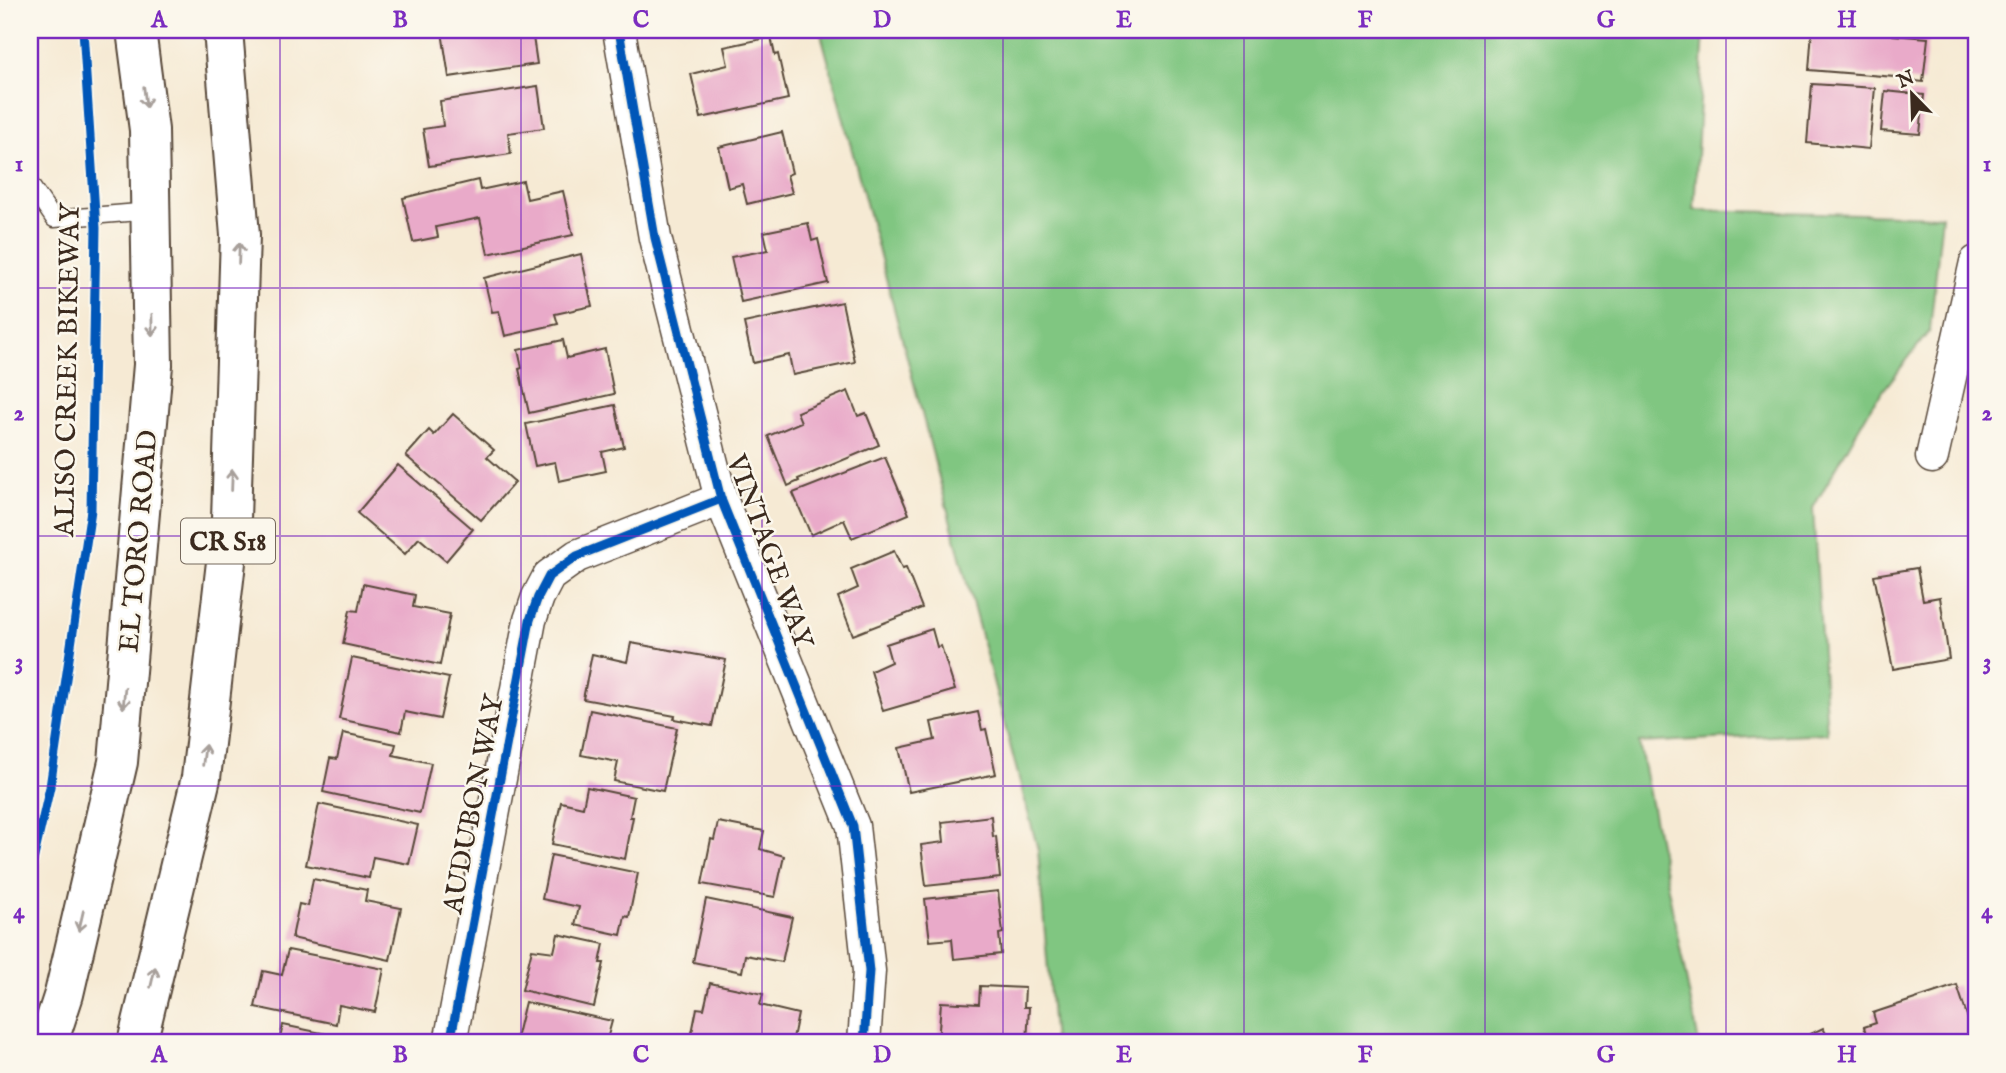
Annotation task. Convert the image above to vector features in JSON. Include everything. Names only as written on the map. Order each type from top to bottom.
[{"type":"main road","name":"EL TORO ROAD","points":[[48,1043],[64,994],[118,762],[153,365],[149,131],[136,30]]},
{"type":"main road","name":"CR S18","points":[[137,1043],[201,778],[231,519],[240,235],[223,30]]},
{"type":"street","name":"VINTAGE WAY","points":[[619,30],[655,238],[721,499],[853,826],[869,971],[864,1043]]},
{"type":"street","points":[[1932,457],[1976,262]]},
{"type":"street","name":"AUDUBON WAY","points":[[450,1043],[530,620],[538,597],[549,576],[577,556],[721,499]]},
{"type":"lane","points":[[30,184],[54,219],[151,211]]},
{"type":"green space","points":[[820,30],[1704,30],[1694,210],[1942,216],[1930,330],[1872,405],[1813,508],[1827,733],[1639,743],[1699,1043],[1054,1043],[1038,850]]},
{"type":"building","points":[[532,30],[537,64],[449,77],[442,32]]},
{"type":"building","points":[[1812,30],[1893,30],[1893,35],[1928,38],[1923,82],[1907,78],[1809,70]]},
{"type":"building","points":[[771,37],[775,55],[778,54],[788,99],[701,118],[691,74],[728,65],[724,47]]},
{"type":"building","points":[[1812,84],[1875,88],[1869,149],[1807,143]]},
{"type":"building","points":[[538,86],[544,128],[508,133],[511,154],[429,166],[423,129],[443,126],[440,101]]},
{"type":"building","points":[[1885,91],[1924,95],[1920,134],[1881,131]]},
{"type":"building","points":[[782,132],[792,173],[787,175],[792,193],[747,204],[742,184],[728,188],[719,147]]},
{"type":"building","points":[[478,180],[480,190],[523,181],[527,199],[563,191],[573,235],[488,254],[480,218],[436,227],[438,237],[413,242],[403,198]]},
{"type":"building","points":[[808,223],[812,241],[818,239],[828,283],[741,302],[731,257],[768,250],[764,232]]},
{"type":"building","points":[[581,254],[592,306],[555,314],[558,324],[505,336],[499,311],[492,312],[484,278]]},
{"type":"building","points":[[842,302],[855,362],[793,375],[789,355],[753,363],[744,323]]},
{"type":"building","points":[[563,340],[567,358],[605,349],[614,394],[529,413],[519,369],[522,368],[518,350]]},
{"type":"building","points":[[848,391],[858,416],[866,413],[879,445],[798,479],[799,481],[788,486],[768,436],[801,422],[797,412]]},
{"type":"building","points":[[615,405],[624,447],[602,452],[606,471],[559,481],[555,462],[535,466],[526,424]]},
{"type":"building","points":[[453,414],[494,450],[487,457],[515,482],[481,520],[406,456],[429,430],[434,435]]},
{"type":"building","points":[[885,457],[909,514],[852,538],[844,520],[811,535],[793,493]]},
{"type":"building","points":[[398,465],[473,529],[446,561],[419,538],[405,554],[357,513]]},
{"type":"building","points":[[894,551],[902,569],[906,568],[922,608],[853,635],[838,597],[858,588],[851,569]]},
{"type":"building","points":[[1917,568],[1923,600],[1940,597],[1949,659],[1893,669],[1874,575]]},
{"type":"building","points":[[363,584],[415,595],[413,607],[450,614],[440,665],[343,644],[350,610],[358,611]]},
{"type":"building","points":[[932,629],[937,647],[941,646],[955,690],[883,711],[871,671],[891,662],[886,644]]},
{"type":"building","points":[[631,643],[726,660],[712,726],[674,719],[675,716],[583,699],[592,654],[627,662]]},
{"type":"building","points":[[352,658],[449,678],[440,719],[405,712],[401,732],[339,719]]},
{"type":"building","points":[[590,710],[677,728],[663,791],[614,781],[618,762],[581,755]]},
{"type":"building","points":[[978,712],[982,730],[986,729],[996,774],[909,792],[899,748],[935,740],[931,722]]},
{"type":"building","points":[[343,733],[396,744],[393,755],[431,763],[420,813],[323,792],[330,758],[337,759]]},
{"type":"building","points":[[587,787],[634,797],[625,859],[552,844],[561,802],[583,807]]},
{"type":"building","points":[[319,804],[418,825],[409,864],[373,857],[369,878],[306,865]]},
{"type":"building","points":[[991,816],[1000,878],[926,886],[921,845],[944,842],[942,822]]},
{"type":"building","points":[[718,822],[764,831],[760,849],[784,856],[775,897],[702,884],[711,839],[714,840]]},
{"type":"building","points":[[551,855],[638,873],[629,917],[625,916],[621,935],[575,925],[579,907],[542,899]]},
{"type":"building","points":[[313,879],[367,890],[365,901],[401,908],[390,960],[292,938],[299,904],[308,906]]},
{"type":"building","points":[[998,891],[1003,933],[999,934],[1001,954],[954,959],[952,939],[930,941],[925,899]]},
{"type":"building","points":[[706,899],[792,917],[782,962],[745,955],[742,972],[693,962]]},
{"type":"building","points":[[558,934],[604,944],[600,963],[604,963],[594,1007],[522,990],[532,949],[554,952]]},
{"type":"building","points":[[288,950],[384,969],[375,1012],[339,1005],[336,1024],[255,1007],[263,971],[282,975]]},
{"type":"building","points":[[710,983],[763,994],[760,1005],[798,1014],[792,1043],[690,1043],[697,1008],[704,1009]]},
{"type":"building","points":[[1957,985],[1976,1043],[1869,1043],[1864,1027],[1876,1023],[1873,1013]]},
{"type":"building","points":[[980,986],[1025,988],[1024,1007],[1029,1007],[1027,1043],[938,1043],[941,1002],[979,1004]]},
{"type":"building","points":[[525,1002],[612,1021],[606,1043],[515,1043]]},
{"type":"building","points":[[283,1025],[336,1036],[334,1043],[279,1043]]},
{"type":"building","points":[[1823,1028],[1831,1043],[1792,1043]]},
{"type":"cycle path","name":"ALISO CREEK BIKEWAY","points":[[30,874],[50,787],[91,510],[96,228],[83,30]]},
{"type":"cycle path","points":[[619,30],[655,238],[721,499],[853,826],[869,971],[864,1043]]},
{"type":"cycle path","points":[[450,1043],[530,620],[538,597],[549,576],[577,556],[721,499]]}]
